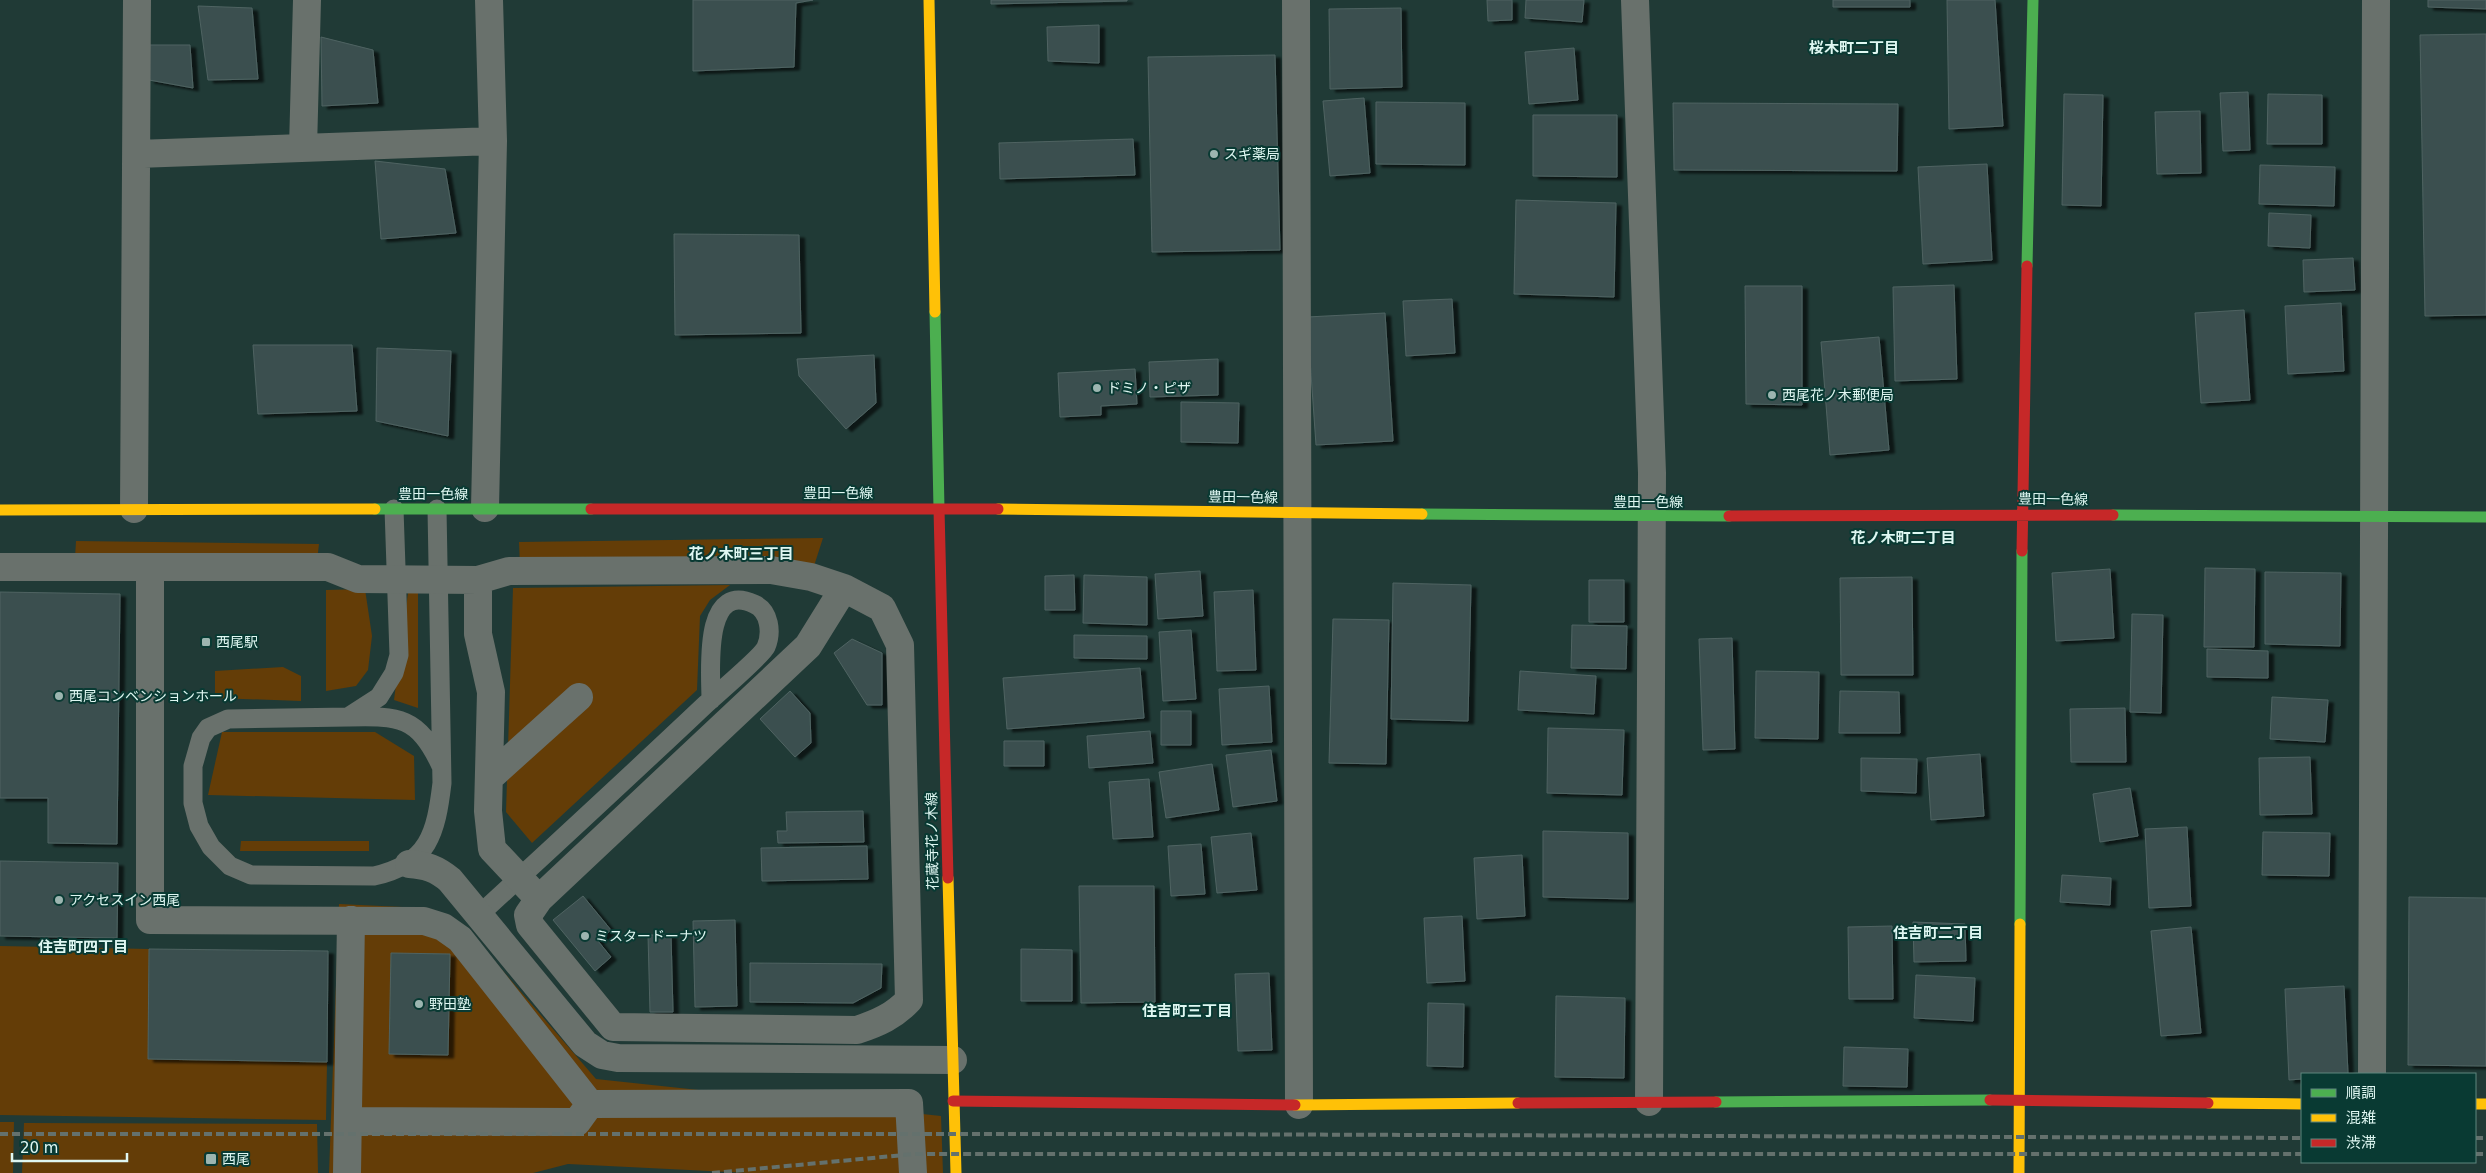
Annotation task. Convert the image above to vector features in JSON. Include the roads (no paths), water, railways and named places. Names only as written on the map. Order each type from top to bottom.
[{"type":"main road","name":"花蔵寺花ノ木線","points":[[929,0],[939,508],[956,1173]]},
{"type":"main road","points":[[2019,1173],[2022,514],[2033,0]]},
{"type":"main road","name":"豊田一色線","points":[[0,510],[939,508],[1652,517],[2022,514],[2376,518],[2486,517]]},
{"type":"main road","points":[[953,1101],[1299,1105],[2020,1100],[2301,1104]]},
{"type":"street","points":[[134,509],[137,0]]},
{"type":"street","points":[[303,148],[308,0]]},
{"type":"street","points":[[485,508],[493,141],[489,0]]},
{"type":"street","points":[[1296,0],[1299,513],[1299,1105]]},
{"type":"street","points":[[1635,0],[1652,517],[1649,1102]]},
{"type":"street","points":[[2372,1073],[2376,518],[2376,0]]},
{"type":"street","points":[[137,154],[493,141]]},
{"type":"street","points":[[0,567],[328,566],[358,579],[396,580],[478,580],[509,571],[771,570],[811,577],[844,588],[882,608],[900,645],[908,1000],[897,1012],[876,1024],[857,1030],[613,1026],[530,925],[528,916],[540,899],[808,646],[844,588]]},
{"type":"street","points":[[150,568],[150,920],[424,921],[443,927],[460,939],[590,1104]]},
{"type":"street","points":[[478,580],[478,634],[491,692],[488,811],[492,849],[540,899]]},
{"type":"street","points":[[489,778],[579,697]]},
{"type":"street","points":[[409,864],[425,865],[439,871],[450,880],[585,1044],[602,1055],[618,1058],[953,1060]]},
{"type":"street","points":[[347,1173],[351,920]]},
{"type":"street","points":[[348,1121],[577,1122],[590,1104]]},
{"type":"street","points":[[590,1104],[910,1104],[913,1173]]},
{"type":"lane","points":[[348,717],[379,696],[394,673],[399,655],[394,509]]},
{"type":"lane","points":[[437,509],[442,769],[438,818],[432,836],[421,853],[409,864],[392,872],[374,876],[251,875],[230,866],[211,847],[199,826],[194,803],[193,766],[200,738],[208,728],[228,719],[250,717],[389,716],[408,723],[432,748],[442,769]]},
{"type":"lane","points":[[480,915],[766,649],[770,630],[765,615],[756,605],[742,601],[728,604],[719,611],[712,634],[711,700]]},
{"type":"railway","points":[[0,1134],[1142,1134],[2301,1138]]},
{"type":"railway","points":[[2476,1138],[2486,1138]]},
{"type":"railway","points":[[712,1173],[914,1154],[2301,1154]]},
{"type":"railway","points":[[2476,1154],[2486,1154]]},
{"type":"place","name":"スギ薬局","points":[[1214,154]]},
{"type":"place","name":"ドミノ・ピザ","points":[[1097,388]]},
{"type":"place","name":"西尾花ノ木郵便局","points":[[1772,395]]},
{"type":"place","name":"西尾駅","points":[[206,642]]},
{"type":"place","name":"西尾コンベンションホール","points":[[59,696]]},
{"type":"place","name":"アクセスイン西尾","points":[[59,900]]},
{"type":"place","name":"ミスタードーナツ","points":[[585,936]]},
{"type":"place","name":"野田塾","points":[[419,1004]]},
{"type":"place","name":"西尾","points":[[211,1159]]},
{"type":"district","name":"桜木町二丁目","points":[[1854,48]]},
{"type":"district","name":"花ノ木町二丁目","points":[[1903,538]]},
{"type":"district","name":"花ノ木町三丁目","points":[[741,554]]},
{"type":"district","name":"住吉町二丁目","points":[[1938,933]]},
{"type":"district","name":"住吉町四丁目","points":[[83,947]]},
{"type":"district","name":"住吉町三丁目","points":[[1187,1011]]}]
